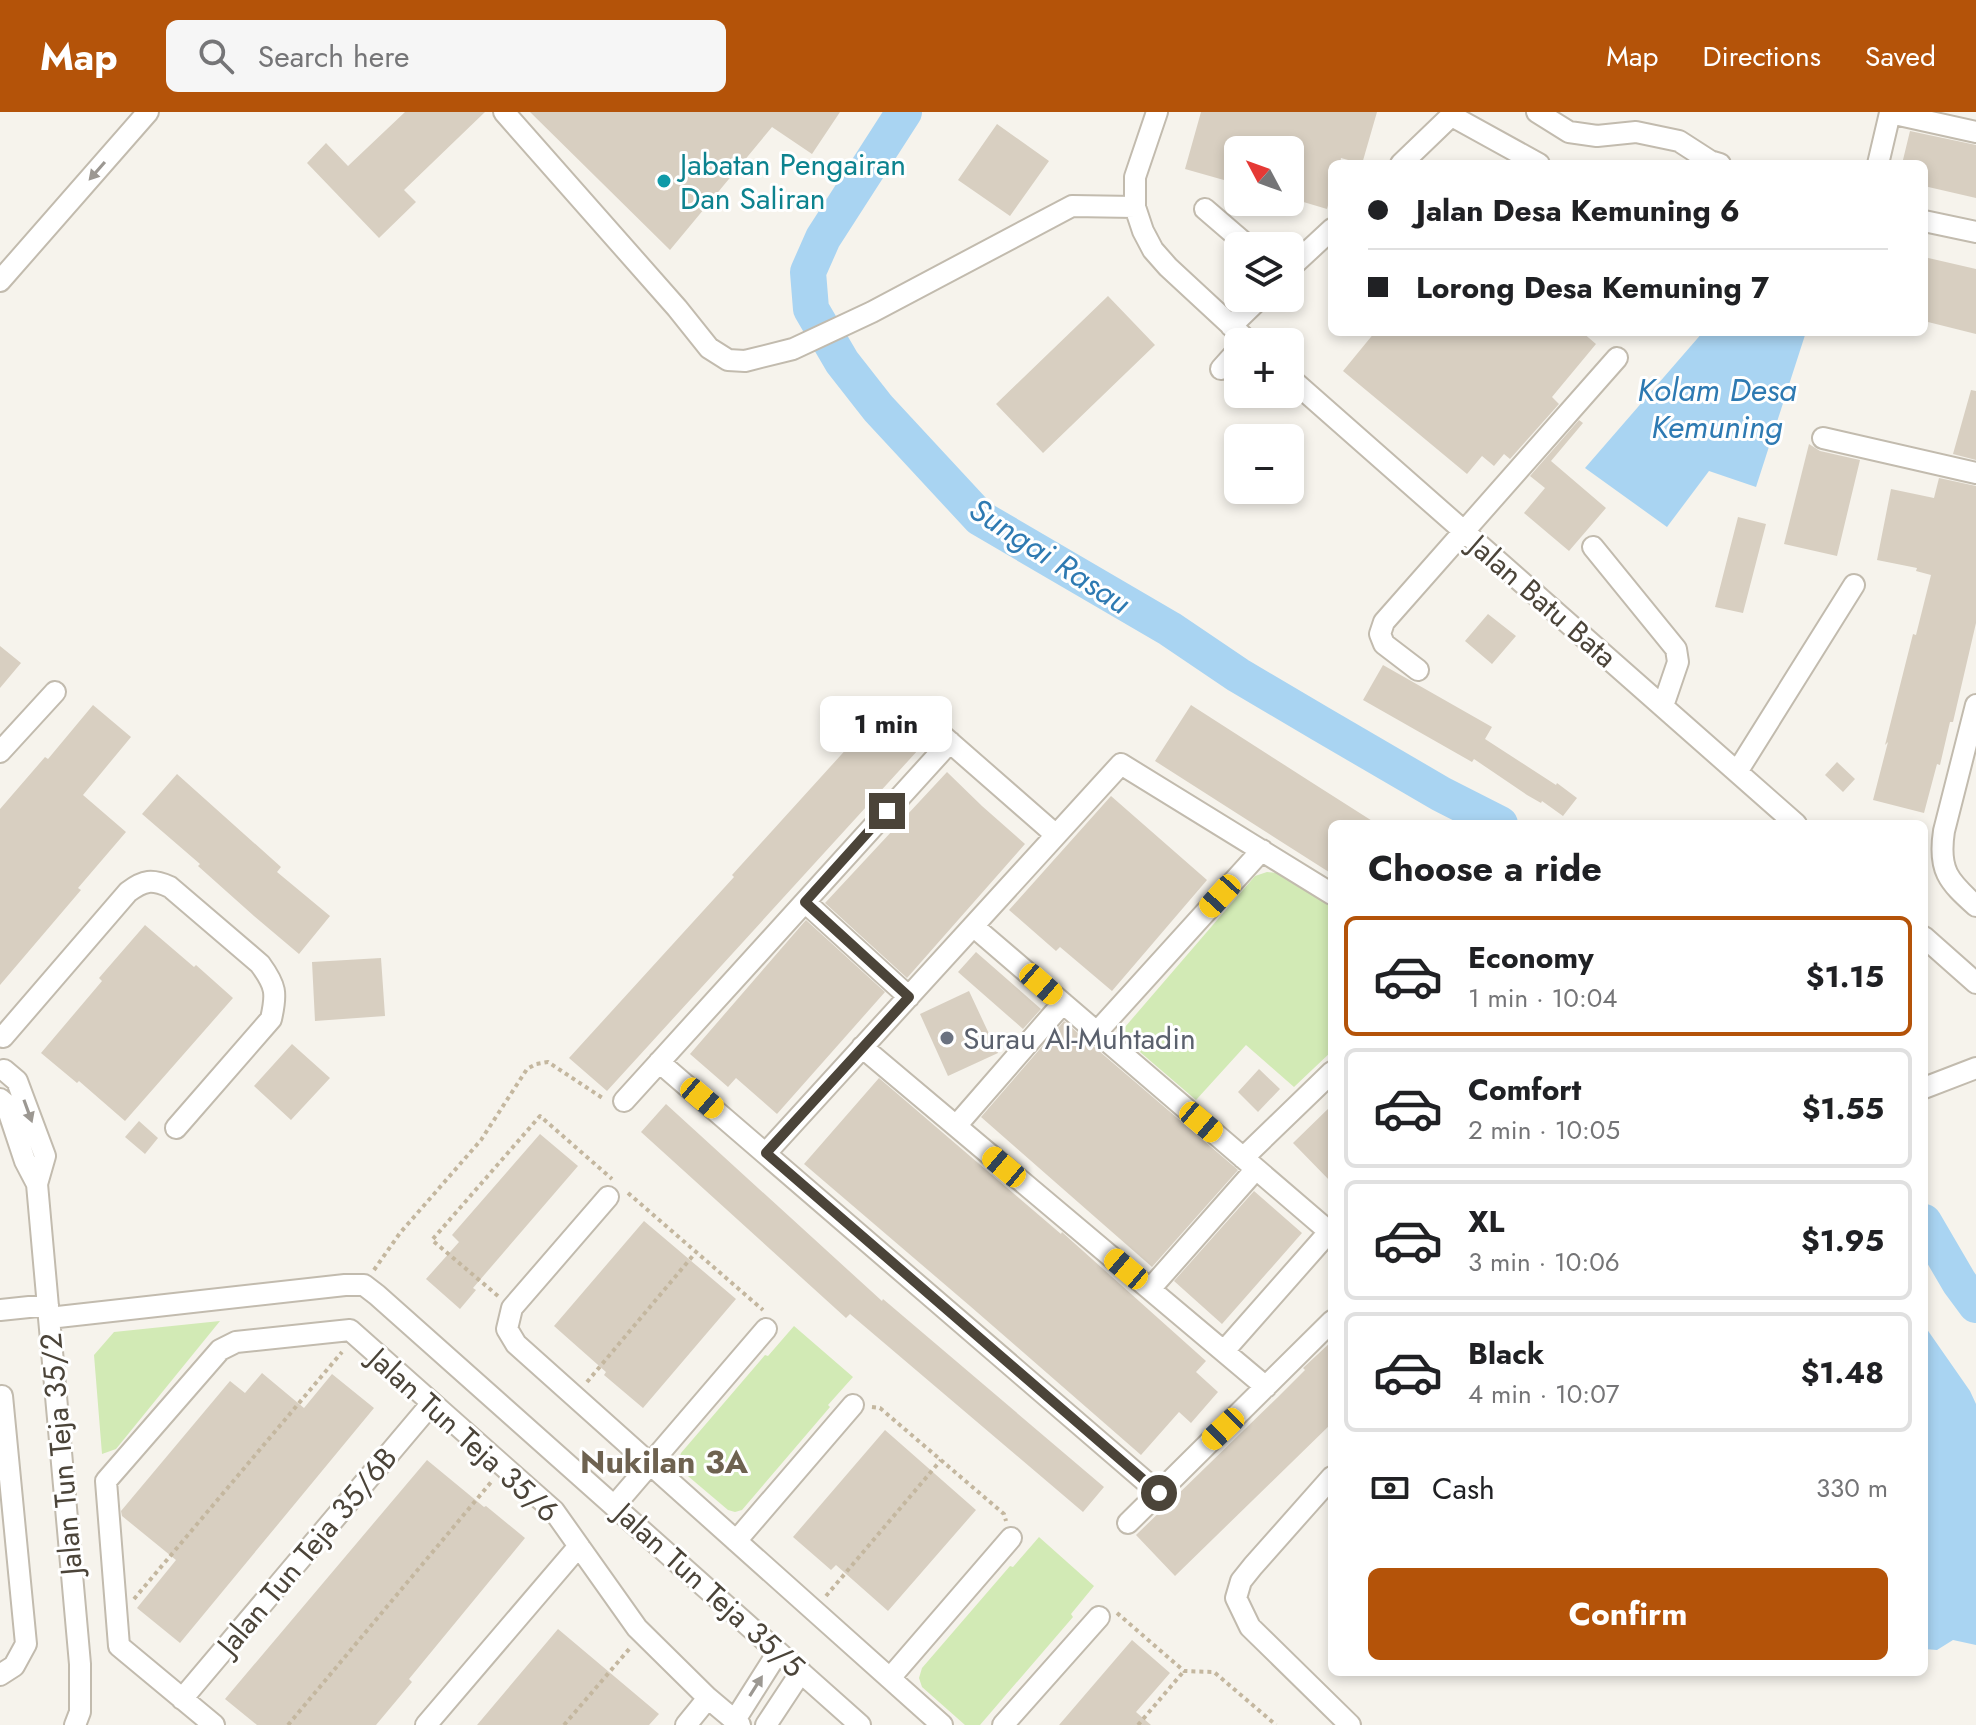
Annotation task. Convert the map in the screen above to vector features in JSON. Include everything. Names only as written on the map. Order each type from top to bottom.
[{"type":"street","points":[[0,281],[148,112]]},
{"type":"street","points":[[504,112],[709,348],[728,360],[745,361],[793,349],[872,312],[1072,206],[1135,207]]},
{"type":"street","points":[[1157,112],[1135,177],[1135,207],[1143,231],[1153,250],[1168,267],[1230,328]]},
{"type":"street","points":[[1537,112],[1569,132],[1597,136],[1636,132],[1679,141],[1708,160]]},
{"type":"street","points":[[1879,160],[1890,113],[1976,132]]},
{"type":"street","points":[[1405,160],[1453,114],[1532,160]]},
{"type":"street","points":[[1205,209],[1232,232]]},
{"type":"street","points":[[1928,222],[1976,232]]},
{"type":"street","points":[[1304,255],[1328,233]]},
{"type":"street","points":[[1418,670],[1384,644],[1380,634],[1384,622],[1617,358]]},
{"type":"street","points":[[1221,369],[1224,365]]},
{"type":"street","name":"Jalan Batu Bata","points":[[1304,390],[1791,820]]},
{"type":"street","points":[[1823,438],[1976,473]]},
{"type":"street","points":[[1593,547],[1676,649],[1678,662],[1663,706]]},
{"type":"street","points":[[1737,772],[1854,585]]},
{"type":"street","points":[[0,752],[55,692]]},
{"type":"street","points":[[1976,705],[1941,850],[1945,870],[1957,889],[1976,906]]},
{"type":"street","points":[[912,709],[1056,835]]},
{"type":"street","points":[[624,1101],[950,742]]},
{"type":"street","points":[[766,1153],[1121,764],[1328,891]]},
{"type":"street","points":[[1097,1032],[1262,850]]},
{"type":"street","points":[[2,1072],[10,1052],[2,1036],[128,892],[140,883],[157,881],[170,887],[260,964],[271,980],[276,999],[271,1019],[176,1128]]},
{"type":"street","points":[[805,902],[909,997]]},
{"type":"street","points":[[973,926],[1328,1231]]},
{"type":"street","points":[[1928,941],[1976,983]]},
{"type":"street","points":[[956,1126],[1063,1003]]},
{"type":"street","points":[[862,1047],[1266,1387]]},
{"type":"street","points":[[659,1062],[1159,1493]]},
{"type":"street","name":"Jalan Tun Teja 35/2","points":[[2,1072],[17,1081],[45,1156],[37,1184]]},
{"type":"street","points":[[1928,1087],[1972,1075]]},
{"type":"street","points":[[1150,1289],[1250,1164],[1328,1076]]},
{"type":"street","name":"Jalan Tun Teja 35/2","points":[[0,1099],[6,1104],[37,1184],[80,1664],[80,1712],[75,1725]]},
{"type":"street","name":"Jalan Tun Teja 35/2","points":[[0,1121],[4,1131],[21,1149]]},
{"type":"street","points":[[608,1197],[512,1308],[507,1329],[516,1344],[942,1725]]},
{"type":"street","points":[[1224,1351],[1328,1235]]},
{"type":"street","points":[[0,1310],[49,1312],[364,1285]]},
{"type":"street","name":"Jalan Tun Teja 35/5","points":[[364,1285],[860,1725]]},
{"type":"street","points":[[1128,1523],[1328,1325]]},
{"type":"street","points":[[615,1505],[766,1329]]},
{"type":"street","points":[[214,1725],[119,1646],[106,1481],[220,1350],[236,1342],[352,1333]]},
{"type":"street","name":"Jalan Tun Teja 35/6","points":[[352,1333],[554,1511],[637,1628],[737,1723],[778,1652]]},
{"type":"street","points":[[0,1675],[14,1666],[26,1644],[2,1396]]},
{"type":"street","name":"Jalan Tun Teja 35/6B","points":[[182,1699],[432,1403]]},
{"type":"street","points":[[736,1541],[853,1405]]},
{"type":"street","points":[[1328,1482],[1241,1581],[1236,1598],[1250,1627],[1350,1725]]},
{"type":"street","points":[[890,1678],[1011,1538]]},
{"type":"street","points":[[426,1725],[579,1546]]},
{"type":"street","points":[[1003,1725],[1099,1617]]},
{"type":"street","points":[[766,1725],[801,1672]]},
{"type":"street","points":[[686,1725],[708,1698]]},
{"type":"path","points":[[364,1285],[400,1233],[481,1140],[527,1069],[548,1062],[611,1103],[624,1101]]},
{"type":"path","points":[[574,1396],[696,1252]]},
{"type":"path","points":[[117,1620],[352,1333]]},
{"type":"path","points":[[853,1405],[880,1408],[1004,1514],[1011,1538]]},
{"type":"path","points":[[814,1610],[941,1460]]},
{"type":"path","points":[[288,1725],[504,1467]]},
{"type":"path","points":[[1099,1617],[1117,1613],[1184,1671],[1214,1672],[1276,1725]]},
{"type":"path","points":[[564,1725],[643,1634]]},
{"type":"path","points":[[1138,1725],[1184,1671]]},
{"type":"green space","points":[[1267,872],[1285,874],[1328,903],[1328,1055],[1294,1087],[1246,1045],[1196,1100],[1119,1034],[1255,876]]},
{"type":"green space","points":[[220,1321],[116,1449],[102,1454],[94,1355],[114,1332]]},
{"type":"green space","points":[[794,1326],[853,1377],[742,1510],[728,1510],[682,1471],[678,1462],[681,1453]]},
{"type":"green space","points":[[1039,1537],[1094,1586],[1071,1614],[1073,1617],[980,1725],[965,1725],[922,1687],[919,1678],[922,1668]]},
{"type":"water","name":"Kolam Desa Kemuning","points":[[1700,336],[1805,336],[1756,487],[1709,471],[1667,527],[1585,468]]},
{"type":"water","points":[[1928,1331],[1976,1404],[1976,1645],[1953,1640],[1937,1650],[1928,1649]]},
{"type":"building","points":[[405,112],[485,112],[404,190],[416,202],[379,238],[307,163],[326,143],[348,166]]},
{"type":"building","name":"Jabatan Pengairan Dan Saliran","points":[[530,112],[840,112],[812,154],[772,127],[670,250]]},
{"type":"building","points":[[1201,112],[1377,112],[1363,160],[1328,160],[1327,209],[1304,202],[1304,136],[1224,136],[1224,180],[1185,169]]},
{"type":"building","points":[[997,124],[1049,161],[1010,216],[958,180]]},
{"type":"building","points":[[1910,131],[1976,145],[1976,198],[1928,187],[1928,160],[1903,160]]},
{"type":"building","points":[[1928,258],[1976,269],[1976,334],[1928,322]]},
{"type":"building","points":[[1108,296],[1155,345],[1043,453],[996,404]]},
{"type":"building","points":[[1372,336],[1587,336],[1596,344],[1552,397],[1559,404],[1510,459],[1504,454],[1494,466],[1482,456],[1467,474],[1343,371]]},
{"type":"building","points":[[1971,390],[1976,391],[1976,460],[1953,454]]},
{"type":"building","points":[[1579,420],[1583,423],[1551,461],[1606,508],[1569,551],[1524,513],[1545,488],[1530,476]]},
{"type":"building","points":[[1809,444],[1820,451],[1860,460],[1837,556],[1784,544]]},
{"type":"building","points":[[1939,478],[1976,486],[1976,623],[1953,722],[1950,722],[1924,813],[1873,800],[1913,634],[1916,635],[1931,575],[1916,571],[1917,568],[1877,560],[1891,489],[1934,498]]},
{"type":"building","points":[[1738,517],[1766,524],[1743,613],[1715,607]]},
{"type":"building","points":[[1488,614],[1516,636],[1492,664],[1465,641]]},
{"type":"building","points":[[0,646],[21,663],[0,688]]},
{"type":"building","points":[[1383,665],[1492,727],[1485,739],[1577,798],[1563,816],[1474,759],[1472,762],[1363,700]]},
{"type":"building","points":[[93,705],[131,737],[83,795],[126,832],[0,985],[0,809],[45,757],[48,759]]},
{"type":"building","points":[[1191,705],[1371,820],[1328,820],[1328,871],[1155,761]]},
{"type":"building","points":[[880,712],[919,749],[607,1091],[569,1058]]},
{"type":"building","points":[[1837,762],[1855,779],[1843,792],[1825,775]]},
{"type":"building","points":[[947,772],[1025,844],[907,978],[825,903]]},
{"type":"building","points":[[177,774],[281,867],[277,872],[330,916],[299,954],[142,814]]},
{"type":"building","points":[[1111,796],[1207,880],[1112,991],[1060,947],[1056,951],[1009,910]]},
{"type":"building","points":[[806,920],[885,992],[777,1114],[736,1078],[728,1087],[690,1054]]},
{"type":"building","points":[[145,925],[233,998],[125,1121],[41,1053]]},
{"type":"building","points":[[976,952],[1041,1009],[1023,1029],[958,972]]},
{"type":"building","points":[[381,958],[385,1016],[315,1021],[312,962]]},
{"type":"building","points":[[969,991],[998,1053],[948,1076],[920,1014]]},
{"type":"building","points":[[1064,1021],[1238,1170],[1152,1267],[981,1117]]},
{"type":"building","points":[[292,1044],[330,1078],[291,1120],[254,1086]]},
{"type":"building","points":[[1259,1069],[1280,1089],[1258,1112],[1238,1092]]},
{"type":"building","points":[[879,1078],[1062,1232],[1206,1361],[1196,1372],[1218,1392],[1191,1423],[1179,1412],[1141,1455],[804,1164]]},
{"type":"building","points":[[666,1104],[882,1301],[1104,1487],[1083,1512],[850,1314],[846,1318],[641,1132]]},
{"type":"building","points":[[1328,1109],[1328,1179],[1293,1143]]},
{"type":"building","points":[[139,1121],[158,1138],[145,1154],[125,1137]]},
{"type":"building","points":[[540,1134],[578,1166],[473,1288],[476,1290],[460,1309],[426,1279],[459,1242],[452,1235]]},
{"type":"building","points":[[1254,1191],[1302,1233],[1222,1324],[1174,1281]]},
{"type":"building","points":[[644,1221],[736,1299],[643,1408],[554,1326]]},
{"type":"building","points":[[1328,1345],[1328,1427],[1175,1576],[1136,1535],[1305,1370],[1303,1368]]},
{"type":"building","points":[[262,1373],[304,1408],[332,1374],[374,1408],[180,1643],[137,1608],[176,1560],[122,1516],[121,1511],[230,1381],[245,1393]]},
{"type":"building","points":[[885,1430],[976,1510],[888,1611],[836,1565],[831,1570],[793,1537]]},
{"type":"building","points":[[427,1460],[525,1538],[409,1679],[412,1682],[376,1725],[257,1725],[225,1699]]},
{"type":"building","points":[[558,1629],[659,1714],[649,1725],[477,1725]]},
{"type":"building","points":[[1132,1640],[1170,1673],[1136,1712],[1151,1725],[1059,1725]]},
{"type":"waterway","name":"Sungai Rasau","points":[[904,112],[823,238],[808,272],[811,309],[842,362],[878,408],[980,518],[1170,629],[1238,675],[1321,724],[1492,820]]},
{"type":"waterway","name":"Sungai Rasau","points":[[1928,1229],[1976,1305]]},
{"type":"place","name":"Jabatan Pengairan Dan Saliran","points":[[664,181]]},
{"type":"place","name":"Surau Al-Muhtadin","points":[[947,1038]]},
{"type":"district","name":"Nukilan 3A","points":[[664,1462]]},
{"type":"route","points":[[887,811],[805,902],[909,997],[766,1153],[1159,1493]]}]
